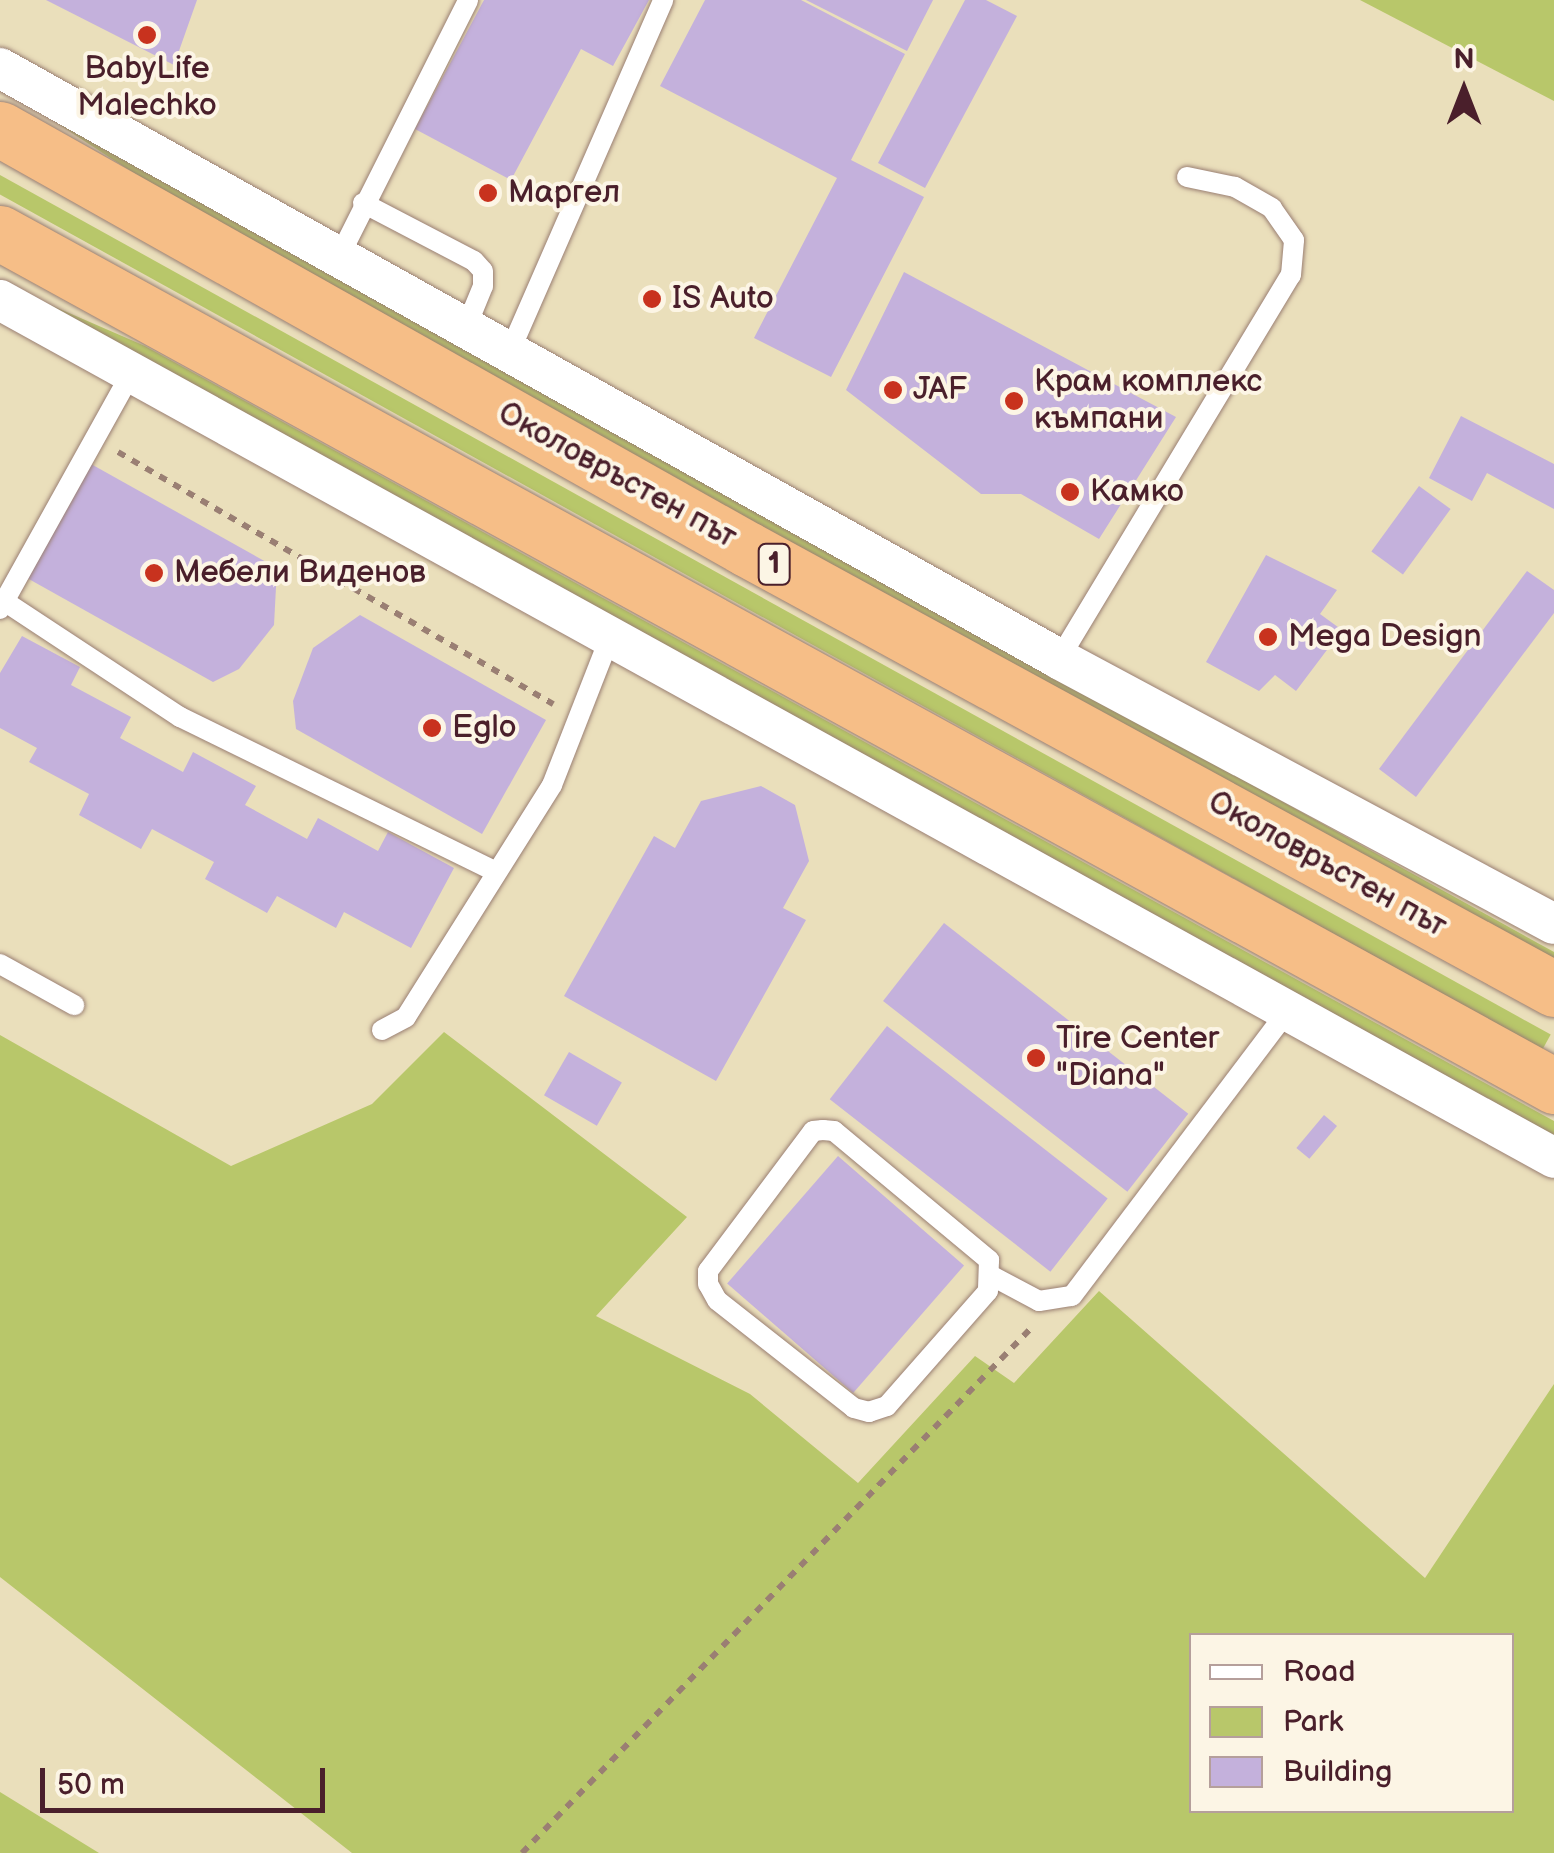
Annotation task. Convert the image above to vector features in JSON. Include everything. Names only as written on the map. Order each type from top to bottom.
[{"type":"highway","name":"Околовръстен път","points":[[0,129],[764,559],[1554,989]]},
{"type":"highway","points":[[0,233],[1554,1086]]},
{"type":"street","name":"Околовръстен път","points":[[0,68],[466,324],[1059,659],[1554,924]]},
{"type":"street","points":[[0,300],[1554,1158]]},
{"type":"lane","points":[[340,255],[363,202],[468,0]]},
{"type":"lane","points":[[510,350],[663,0]]},
{"type":"lane","points":[[1059,659],[1290,275],[1294,240],[1272,208],[1235,188],[1188,177]]},
{"type":"lane","points":[[363,202],[474,261],[483,286],[466,324]]},
{"type":"lane","points":[[132,372],[2,605],[180,717],[496,872]]},
{"type":"lane","points":[[382,1030],[406,1017],[552,785],[610,637]]},
{"type":"lane","points":[[0,964],[74,1005]]},
{"type":"lane","points":[[992,1276],[1040,1301],[1058,1302],[1072,1296],[1287,1012]]},
{"type":"lane","points":[[823,1130],[834,1132],[990,1260],[992,1276],[988,1291],[887,1406],[869,1412],[854,1408],[717,1300],[708,1284],[708,1270],[814,1132],[823,1130]]},
{"type":"path","points":[[95,439],[580,720]]},
{"type":"path","points":[[522,1853],[1058,1302]]},
{"type":"green space","points":[[1360,0],[1554,0],[1554,101]]},
{"type":"green space","points":[[52,120],[1554,952],[1554,968],[229,235]]},
{"type":"green space","points":[[0,175],[1551,1035],[1542,1049],[0,194]]},
{"type":"green space","points":[[0,283],[145,346],[1554,1121],[1554,1142]]},
{"type":"green space","points":[[444,1032],[687,1217],[596,1316],[750,1394],[858,1483],[975,1356],[1014,1383],[1099,1291],[1425,1578],[1554,1384],[1554,1853],[352,1853],[0,1577],[0,1035],[231,1166],[372,1104]]},
{"type":"green space","points":[[0,1792],[99,1853],[0,1853]]},
{"type":"building","name":"BabyLife Malechko","points":[[46,0],[197,0],[174,65]]},
{"type":"building","points":[[484,0],[649,0],[613,66],[581,49],[511,180],[415,129]]},
{"type":"building","points":[[705,0],[801,0],[905,54],[851,160],[924,197],[831,377],[754,338],[837,178],[660,86]]},
{"type":"building","points":[[806,0],[933,0],[907,51]]},
{"type":"building","points":[[965,0],[986,0],[1017,16],[925,188],[878,163]]},
{"type":"building","points":[[904,272],[1176,417],[1099,539],[1021,494],[981,494],[846,390]]},
{"type":"building","points":[[1461,416],[1554,464],[1554,509],[1487,473],[1472,501],[1429,478]]},
{"type":"building","name":"Мебели Виденов","points":[[91,464],[277,568],[274,625],[239,669],[213,682],[27,578]]},
{"type":"building","points":[[1419,486],[1451,509],[1403,574],[1371,552]]},
{"type":"building","points":[[1266,555],[1337,590],[1320,614],[1342,630],[1296,691],[1275,675],[1259,691],[1206,662]]},
{"type":"building","points":[[1527,571],[1554,590],[1554,613],[1416,797],[1379,769]]},
{"type":"building","points":[[360,615],[546,720],[482,834],[296,729],[293,701],[313,648]]},
{"type":"building","points":[[22,636],[80,667],[71,685],[131,717],[120,738],[183,772],[193,752],[256,786],[245,805],[307,839],[318,818],[378,851],[388,832],[454,868],[411,948],[344,912],[336,928],[277,896],[267,913],[205,879],[214,862],[152,829],[141,849],[79,815],[89,794],[29,762],[37,748],[0,728],[0,673]]},
{"type":"building","points":[[761,786],[795,805],[809,861],[783,908],[806,920],[716,1081],[564,996],[654,836],[675,848],[701,801]]},
{"type":"building","name":"Tire Center \"Diana\"","points":[[944,923],[1188,1114],[1127,1192],[883,1001]]},
{"type":"building","points":[[887,1026],[1108,1198],[1050,1272],[830,1099]]},
{"type":"building","points":[[569,1052],[622,1082],[597,1126],[544,1095]]},
{"type":"building","points":[[1324,1115],[1337,1126],[1309,1159],[1296,1148]]},
{"type":"building","points":[[838,1156],[964,1266],[853,1393],[727,1284]]},
{"type":"place","name":"BabyLife Malechko","points":[[147,35]]},
{"type":"place","name":"Маргел","points":[[488,193]]},
{"type":"place","name":"IS Auto","points":[[652,299]]},
{"type":"place","name":"JAF","points":[[893,390]]},
{"type":"place","name":"Крам комплекс къмпани","points":[[1014,401]]},
{"type":"place","name":"Камко","points":[[1070,492]]},
{"type":"place","name":"Мебели Виденов","points":[[154,573]]},
{"type":"place","name":"Mega Design","points":[[1268,637]]},
{"type":"place","name":"Eglo","points":[[432,728]]},
{"type":"place","name":"Tire Center \"Diana\"","points":[[1036,1058]]}]
